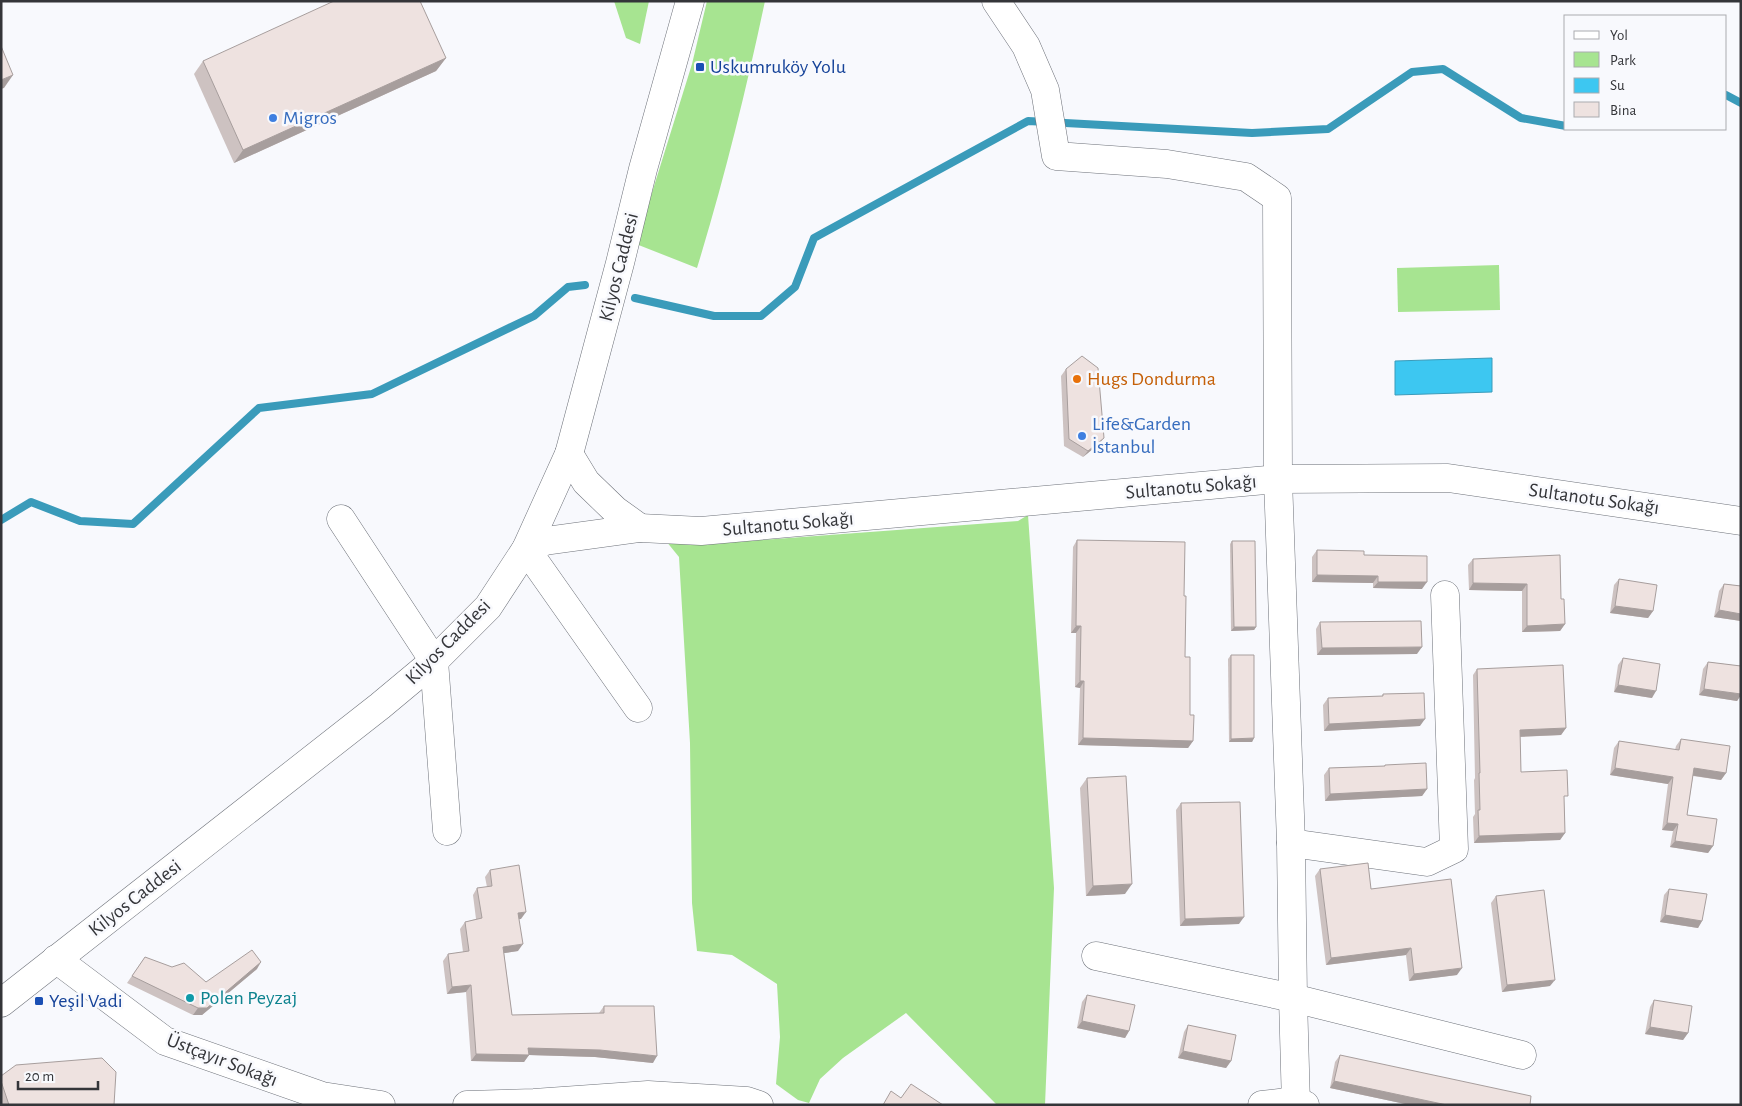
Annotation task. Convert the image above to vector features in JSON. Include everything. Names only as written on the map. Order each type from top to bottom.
[{"type":"street","name":"Kilyos Caddesi","points":[[1,1003],[380,706],[434,661],[488,607],[526,549],[569,454],[690,1]]},
{"type":"street","points":[[996,1],[1026,46],[1045,90],[1056,156],[1167,164],[1246,177],[1277,198],[1278,480],[1291,843],[1293,998],[1299,1104],[1262,1105]]},
{"type":"street","points":[[569,454],[586,482],[615,510],[640,528]]},
{"type":"street","name":"Sultanotu Sokağı","points":[[526,549],[545,541],[640,528],[701,531],[1278,480],[1448,478],[1741,521]]},
{"type":"street","points":[[341,519],[434,661],[447,831]]},
{"type":"street","points":[[526,549],[638,708]]},
{"type":"street","points":[[1291,843],[1427,862],[1454,849],[1445,595]]},
{"type":"street","points":[[1096,956],[1293,998],[1522,1055]]},
{"type":"street","name":"Üstçayır Sokağı","points":[[56,960],[165,1041],[322,1096],[381,1105]]},
{"type":"street","points":[[467,1105],[534,1103],[648,1095],[747,1101],[759,1105]]},
{"type":"green space","points":[[614,1],[649,1],[640,44],[626,38]]},
{"type":"green space","points":[[707,1],[765,1],[734,135],[697,268],[636,244],[692,64]]},
{"type":"green space","points":[[1499,265],[1500,310],[1398,312],[1397,268]]},
{"type":"green space","points":[[1028,515],[1054,888],[1045,1105],[997,1105],[906,1013],[843,1058],[820,1079],[809,1103],[798,1100],[776,1084],[780,1037],[777,984],[732,955],[697,951],[692,903],[690,743],[679,557],[666,541],[707,544],[1018,521]]},
{"type":"water","points":[[1492,358],[1492,392],[1395,395],[1395,361]]},
{"type":"building","name":"Migros","points":[[334,1],[420,1],[446,58],[243,150],[203,61]]},
{"type":"building","points":[[1,46],[13,75],[1,80]]},
{"type":"building","points":[[1082,356],[1098,368],[1104,438],[1088,451],[1069,439],[1066,369]]},
{"type":"building","points":[[1077,540],[1185,542],[1185,657],[1190,657],[1190,715],[1194,715],[1193,741],[1083,738],[1084,681],[1080,681],[1081,626],[1076,626]]},
{"type":"building","points":[[1232,541],[1255,541],[1256,627],[1234,627]]},
{"type":"building","points":[[1317,550],[1364,551],[1364,555],[1427,556],[1427,582],[1378,582],[1378,576],[1317,575]]},
{"type":"building","points":[[1560,555],[1561,599],[1564,599],[1565,624],[1527,626],[1527,584],[1473,583],[1473,559]]},
{"type":"building","points":[[1619,579],[1657,585],[1653,611],[1615,606]]},
{"type":"building","points":[[1724,584],[1741,586],[1741,614],[1719,610]]},
{"type":"building","points":[[1421,621],[1422,647],[1322,648],[1320,622]]},
{"type":"building","points":[[1231,655],[1254,655],[1254,738],[1231,739]]},
{"type":"building","points":[[1623,658],[1660,664],[1656,691],[1618,685]]},
{"type":"building","points":[[1708,662],[1741,666],[1741,694],[1704,689]]},
{"type":"building","points":[[1563,665],[1566,728],[1520,730],[1521,772],[1567,770],[1568,796],[1564,796],[1565,833],[1479,836],[1480,773],[1477,669]]},
{"type":"building","points":[[1424,693],[1425,719],[1329,724],[1328,698]]},
{"type":"building","points":[[1681,739],[1730,746],[1726,773],[1694,768],[1687,815],[1717,819],[1713,846],[1675,841],[1678,824],[1667,823],[1673,777],[1615,768],[1619,741],[1679,750]]},
{"type":"building","points":[[1426,763],[1427,789],[1330,794],[1329,768]]},
{"type":"building","points":[[1126,776],[1132,884],[1093,886],[1087,778]]},
{"type":"building","points":[[1240,802],[1244,917],[1185,919],[1181,803]]},
{"type":"building","points":[[1368,863],[1371,889],[1451,879],[1462,968],[1414,974],[1411,948],[1331,958],[1320,869]]},
{"type":"building","points":[[519,865],[526,912],[518,913],[523,944],[503,947],[512,1015],[604,1013],[604,1006],[654,1006],[657,1056],[600,1050],[528,1048],[529,1055],[476,1054],[471,985],[452,987],[448,954],[469,951],[465,922],[482,918],[477,888],[492,886],[490,870]]},
{"type":"building","points":[[1669,889],[1707,894],[1702,921],[1665,915]]},
{"type":"building","points":[[1544,890],[1555,980],[1507,985],[1496,896]]},
{"type":"building","points":[[252,950],[261,962],[207,1008],[198,1008],[132,976],[145,957],[172,967],[184,963],[206,982]]},
{"type":"building","points":[[1087,995],[1135,1005],[1129,1031],[1082,1021]]},
{"type":"building","points":[[1654,1000],[1692,1006],[1688,1033],[1650,1027]]},
{"type":"building","points":[[1188,1025],[1236,1035],[1231,1061],[1183,1051]]},
{"type":"building","points":[[1340,1055],[1531,1096],[1530,1105],[1447,1105],[1334,1081]]},
{"type":"building","points":[[102,1058],[116,1072],[114,1105],[9,1105],[1,1076],[16,1065]]},
{"type":"building","points":[[911,1084],[943,1105],[883,1105],[891,1091],[901,1098]]},
{"type":"waterway","points":[[635,298],[714,316],[761,316],[795,287],[814,238],[1028,121],[1252,133],[1328,129],[1412,72],[1443,69],[1521,118],[1564,126]]},
{"type":"waterway","points":[[1727,96],[1741,103]]},
{"type":"waterway","points":[[1,520],[31,502],[80,521],[133,524],[259,408],[372,394],[534,316],[568,287],[585,285]]},
{"type":"place","name":"Uskumruköy Yolu","points":[[700,67]]},
{"type":"place","name":"Migros","points":[[273,118]]},
{"type":"place","name":"Hugs Dondurma","points":[[1077,379]]},
{"type":"place","name":"Life&Garden İstanbul","points":[[1082,436]]},
{"type":"place","name":"Polen Peyzaj","points":[[190,998]]},
{"type":"place","name":"Yeşil Vadi","points":[[39,1001]]}]
